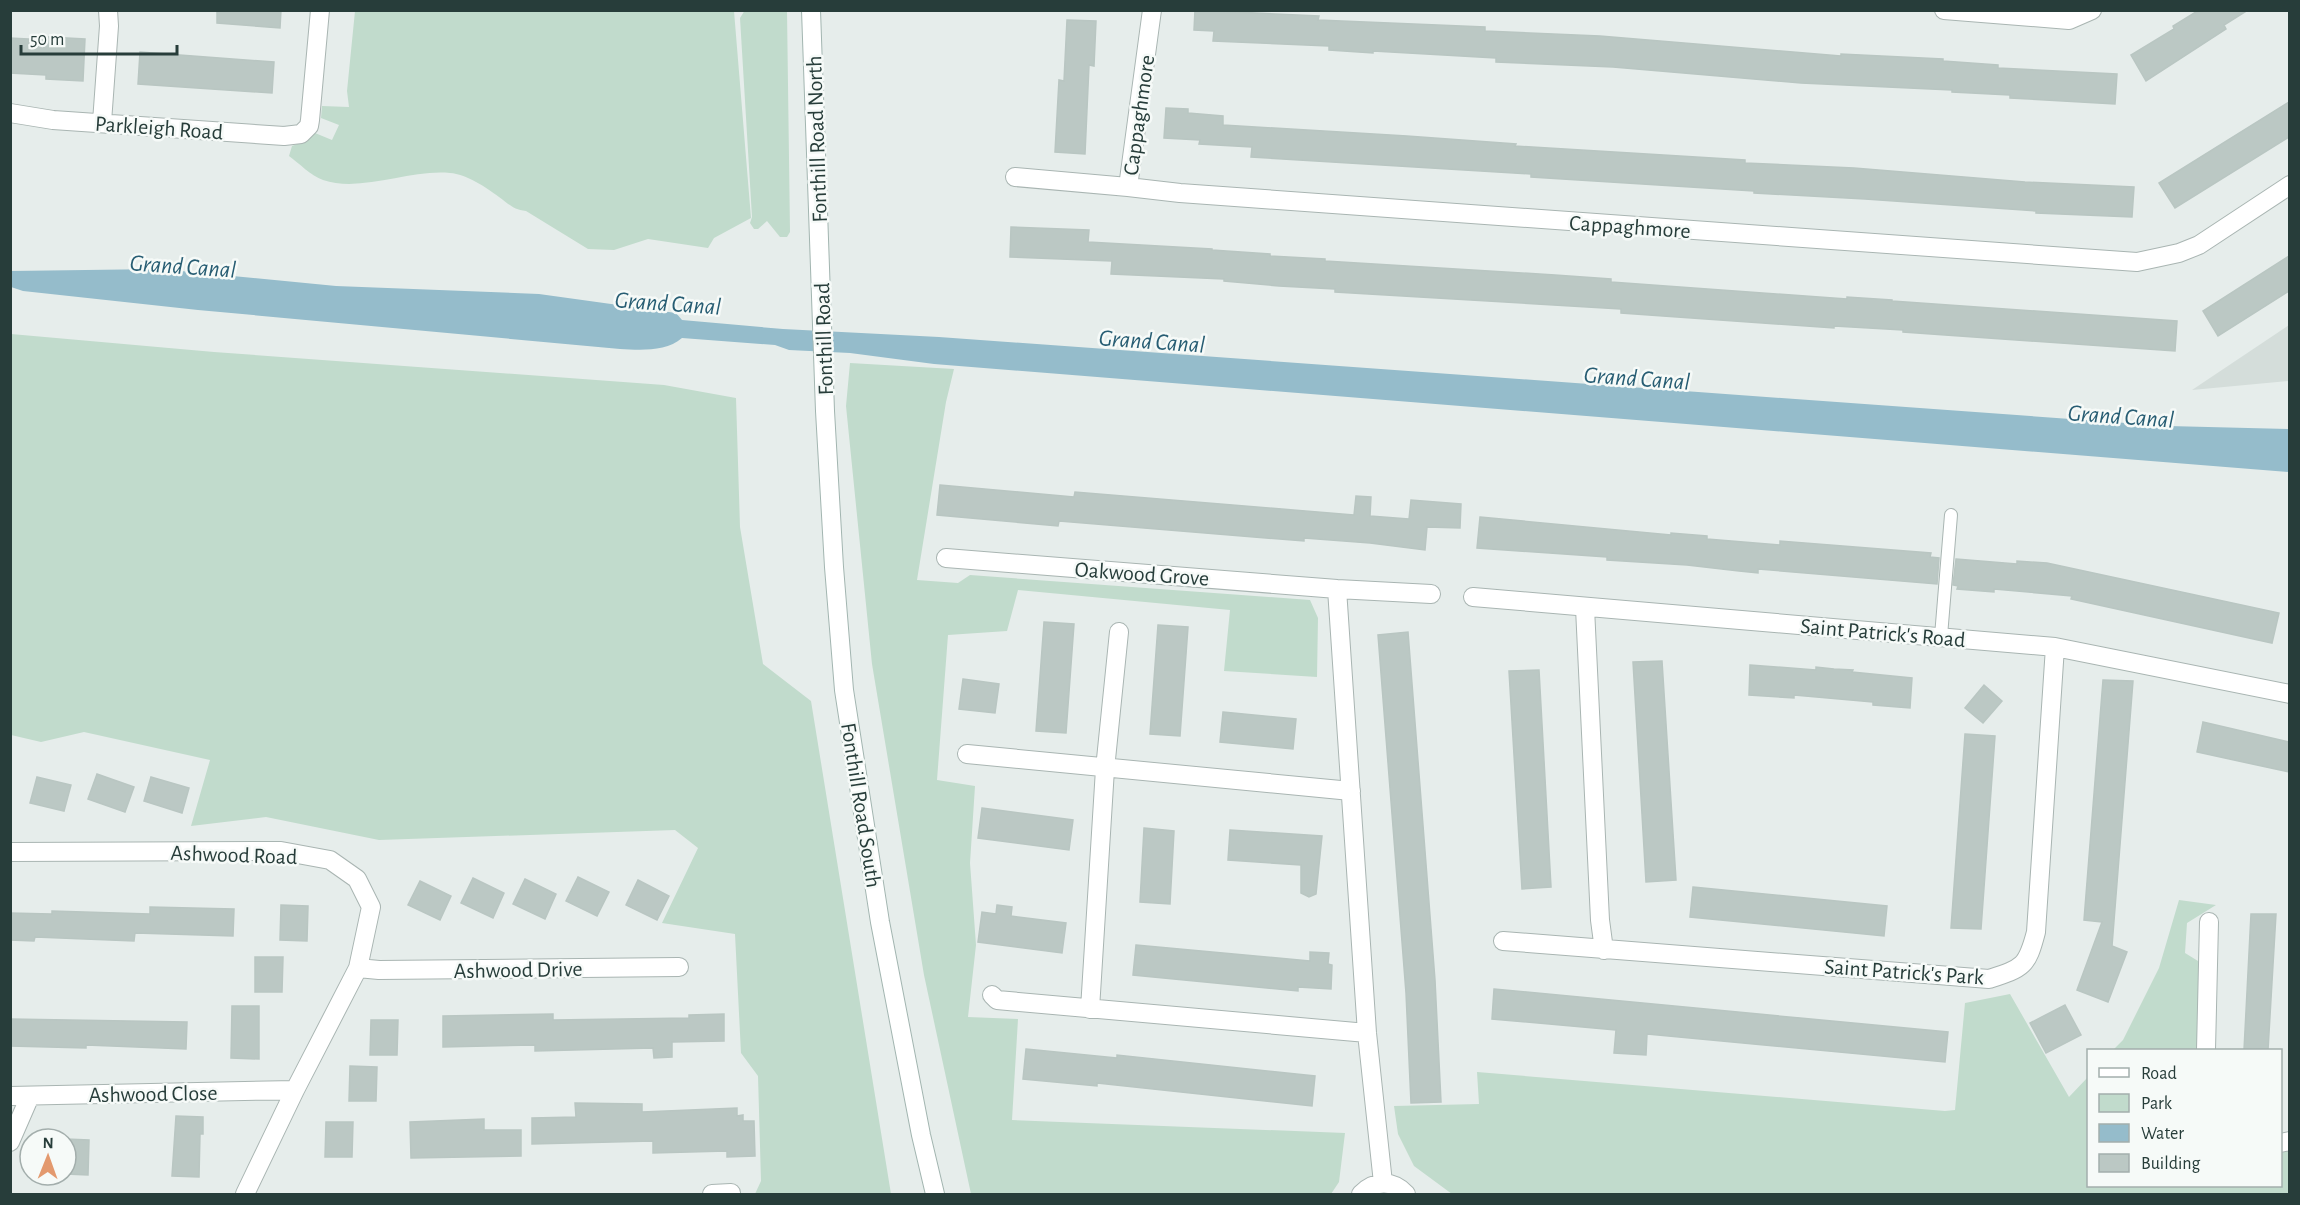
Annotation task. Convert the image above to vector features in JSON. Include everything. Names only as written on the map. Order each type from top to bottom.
[{"type":"street","points":[[102,122],[109,26],[108,10]]},
{"type":"street","name":"Parkleigh Road","points":[[10,113],[53,120],[297,136],[306,130],[310,120],[320,10]]},
{"type":"street","name":"Fonthill Road North","points":[[811,10],[821,267]]},
{"type":"street","name":"Cappaghmore","points":[[1152,10],[1128,187],[1192,194],[2137,262],[2180,253],[2199,245],[2289,185]]},
{"type":"street","points":[[1944,10],[2069,20],[2092,10]]},
{"type":"street","points":[[1015,177],[1128,187]]},
{"type":"street","name":"Fonthill Road","points":[[821,267],[825,411]]},
{"type":"street","name":"Fonthill Road South","points":[[825,411],[844,690],[880,922],[921,1135],[935,1194]]},
{"type":"street","name":"Oakwood Grove","points":[[946,558],[1337,589],[1431,594]]},
{"type":"street","points":[[1337,589],[1367,1033],[1383,1183]]},
{"type":"street","name":"Saint Patrick's Road","points":[[1473,597],[2055,646],[2289,694]]},
{"type":"street","points":[[1586,608],[1600,920],[1604,950]]},
{"type":"street","points":[[1090,1009],[1105,769],[1119,632]]},
{"type":"street","name":"Saint Patrick's Park","points":[[1503,941],[1989,979],[2015,971],[2029,958],[2036,932],[2055,646]]},
{"type":"street","points":[[967,754],[1351,791]]},
{"type":"street","name":"Ashwood Road","points":[[10,852],[281,851],[330,860],[357,879],[371,907],[358,968],[295,1090],[251,1193]]},
{"type":"street","points":[[2206,1049],[2209,922]]},
{"type":"street","name":"Ashwood Drive","points":[[358,968],[379,970],[679,967]]},
{"type":"street","points":[[992,995],[997,1000],[1367,1033]]},
{"type":"street","name":"Ashwood Close","points":[[10,1096],[295,1090]]},
{"type":"street","points":[[10,1142],[30,1096]]},
{"type":"street","points":[[1361,1194],[1383,1183],[1400,1188],[1406,1194]]},
{"type":"street","points":[[712,1194],[731,1193]]},
{"type":"lane","points":[[1941,636],[1951,515]]},
{"type":"shaded area","points":[[2289,325],[2289,381],[2192,390]]},
{"type":"green space","points":[[745,10],[787,11],[790,232],[787,237],[780,237],[767,221],[758,229],[754,229],[750,223],[752,217],[740,18]]},
{"type":"green space","points":[[355,11],[734,11],[751,218],[714,238],[708,248],[648,239],[614,250],[588,249],[526,211],[511,206],[476,182],[456,174],[419,174],[353,184],[319,178],[289,156],[292,146],[308,140],[315,133],[332,140],[339,125],[321,118],[322,106],[349,107],[347,91]]},
{"type":"green space","points":[[11,334],[214,352],[664,385],[736,398],[740,527],[763,664],[811,701],[891,1194],[755,1194],[761,1181],[758,1076],[741,1053],[735,934],[662,923],[698,848],[675,830],[379,840],[266,817],[191,826],[210,760],[84,732],[41,742],[11,735]]},
{"type":"green space","points":[[850,363],[954,369],[946,402],[917,580],[958,583],[970,575],[1310,600],[1318,618],[1317,677],[1224,671],[1230,610],[1018,590],[1007,631],[948,635],[937,780],[975,786],[970,863],[976,945],[968,1017],[1018,1019],[1012,1120],[1345,1133],[1339,1182],[1331,1194],[971,1194],[924,975],[872,664],[846,406]]},
{"type":"green space","points":[[2179,900],[2216,905],[2187,923],[2185,953],[2198,961],[2200,973],[2198,1049],[2114,1049],[2123,1040],[2159,968]]},
{"type":"green space","points":[[2010,994],[2069,1097],[2087,1078],[2087,1187],[2282,1187],[2282,1139],[2289,1137],[2289,1194],[1452,1194],[1414,1166],[1398,1134],[1394,1106],[1479,1104],[1477,1072],[1955,1110],[1965,1003]]},
{"type":"water","points":[[160,269],[336,286],[539,294],[676,313],[682,320],[783,329],[939,337],[2168,426],[2289,429],[2289,472],[934,364],[850,353],[789,350],[775,345],[682,338],[676,343],[661,348],[620,349],[198,310],[23,291],[11,287],[11,271]]},
{"type":"building","points":[[217,10],[281,10],[280,28],[217,23]]},
{"type":"building","points":[[1195,10],[1319,16],[1318,20],[1485,27],[1485,31],[1600,36],[1841,56],[1841,54],[1943,59],[1943,61],[1998,65],[1998,68],[2117,74],[2115,104],[2010,98],[2010,95],[1952,92],[1952,90],[1801,83],[1613,67],[1496,62],[1496,58],[1329,50],[1329,46],[1213,41],[1214,31],[1194,30]]},
{"type":"building","points":[[2199,10],[2248,10],[2224,25],[2226,29],[2146,81],[2131,55],[2174,29],[2173,26]]},
{"type":"building","points":[[1067,20],[1096,21],[1094,66],[1089,65],[1085,154],[1055,152],[1059,80],[1064,81]]},
{"type":"building","points":[[48,37],[85,39],[83,81],[46,79],[46,75],[10,73],[10,38],[48,40]]},
{"type":"building","points":[[140,52],[274,62],[272,93],[138,84]]},
{"type":"building","points":[[2289,102],[2289,137],[2175,208],[2159,183]]},
{"type":"building","points":[[1166,108],[1188,109],[1188,113],[1223,116],[1223,125],[1745,160],[1745,163],[2134,187],[2132,217],[2036,213],[2036,211],[1531,177],[1531,174],[1251,157],[1252,147],[1199,144],[1200,140],[1164,138]]},
{"type":"building","points":[[1011,227],[1089,230],[1088,242],[1212,249],[1270,254],[1270,256],[1325,259],[1325,261],[1611,279],[1611,282],[2177,321],[2175,351],[1903,332],[1903,330],[1834,326],[1834,328],[1621,313],[1621,309],[1335,292],[1335,289],[1279,286],[1224,281],[1224,279],[1111,274],[1112,261],[1010,257]]},
{"type":"building","points":[[2289,256],[2289,291],[2218,336],[2203,311]]},
{"type":"building","points":[[940,485],[1074,497],[1075,492],[1354,515],[1356,496],[1371,497],[1370,516],[1409,519],[1411,500],[1461,504],[1460,528],[1427,527],[1425,550],[1370,543],[1304,538],[1304,541],[1059,521],[1058,526],[937,515]]},
{"type":"building","points":[[1480,517],[1671,535],[1671,533],[1707,536],[1707,539],[1780,545],[1780,541],[1931,553],[1930,557],[1939,558],[1937,584],[1758,569],[1758,573],[1687,565],[1607,560],[1607,557],[1477,548]]},
{"type":"building","points":[[1956,559],[2017,564],[2017,561],[2047,563],[2279,613],[2272,643],[2071,599],[2072,596],[1994,589],[1994,592],[1957,589],[1958,586],[1953,585]]},
{"type":"building","points":[[1044,622],[1074,624],[1066,733],[1036,731]]},
{"type":"building","points":[[1158,625],[1188,627],[1180,736],[1150,734]]},
{"type":"building","points":[[1408,632],[1435,980],[1441,1102],[1411,1103],[1406,993],[1378,635]]},
{"type":"building","points":[[1662,661],[1676,880],[1646,882],[1633,662]]},
{"type":"building","points":[[1750,665],[1816,670],[1816,667],[1912,678],[1910,708],[1873,705],[1873,702],[1794,695],[1794,698],[1749,695]]},
{"type":"building","points":[[1539,670],[1551,887],[1522,889],[1509,671]]},
{"type":"building","points":[[963,679],[999,684],[995,713],[959,709]]},
{"type":"building","points":[[2103,680],[2133,681],[2112,946],[2127,952],[2108,1002],[2077,990],[2102,922],[2084,920]]},
{"type":"building","points":[[1984,685],[2002,701],[1983,723],[1965,708]]},
{"type":"building","points":[[1223,712],[1296,719],[1293,749],[1220,742]]},
{"type":"building","points":[[2203,722],[2289,742],[2289,772],[2197,752]]},
{"type":"building","points":[[1965,734],[1995,736],[1981,929],[1951,928]]},
{"type":"building","points":[[97,774],[134,787],[125,812],[88,799]]},
{"type":"building","points":[[37,777],[71,785],[64,811],[30,803]]},
{"type":"building","points":[[151,777],[189,788],[182,813],[144,801]]},
{"type":"building","points":[[982,808],[1073,820],[1069,850],[978,838]]},
{"type":"building","points":[[1144,828],[1174,831],[1170,904],[1140,902]]},
{"type":"building","points":[[1230,830],[1322,836],[1316,894],[1309,897],[1301,893],[1301,865],[1228,860]]},
{"type":"building","points":[[578,877],[609,892],[597,916],[566,901]]},
{"type":"building","points":[[473,878],[504,893],[493,918],[461,903]]},
{"type":"building","points":[[525,879],[556,894],[545,919],[513,904]]},
{"type":"building","points":[[638,880],[669,896],[657,920],[626,905]]},
{"type":"building","points":[[420,881],[451,896],[440,920],[408,905]]},
{"type":"building","points":[[1693,887],[1887,906],[1884,936],[1690,917]]},
{"type":"building","points":[[281,905],[308,906],[307,941],[280,940]]},
{"type":"building","points":[[997,905],[1012,907],[1011,916],[1066,923],[1062,953],[978,942],[982,912],[996,914]]},
{"type":"building","points":[[150,907],[234,909],[233,936],[135,933],[134,941],[35,937],[34,941],[10,940],[10,913],[52,914],[52,911],[150,914]]},
{"type":"building","points":[[2251,914],[2276,914],[2268,1049],[2244,1049]]},
{"type":"building","points":[[1136,945],[1310,961],[1310,952],[1329,953],[1328,964],[1332,965],[1331,989],[1298,987],[1298,991],[1133,975]]},
{"type":"building","points":[[255,957],[283,957],[282,992],[255,992]]},
{"type":"building","points":[[1494,989],[1948,1032],[1945,1062],[1647,1034],[1646,1055],[1614,1053],[1616,1030],[1492,1019]]},
{"type":"building","points":[[2065,1005],[2081,1035],[2046,1053],[2030,1023]]},
{"type":"building","points":[[232,1006],[259,1006],[259,1059],[231,1058]]},
{"type":"building","points":[[553,1014],[553,1020],[689,1018],[689,1015],[724,1014],[724,1041],[672,1042],[672,1057],[654,1058],[653,1048],[535,1051],[535,1045],[443,1047],[443,1016]]},
{"type":"building","points":[[10,1019],[187,1022],[186,1049],[86,1045],[86,1048],[10,1046]]},
{"type":"building","points":[[371,1020],[398,1020],[397,1055],[370,1055]]},
{"type":"building","points":[[1026,1049],[1117,1058],[1117,1055],[1315,1076],[1312,1106],[1097,1083],[1097,1086],[1023,1079]]},
{"type":"building","points":[[350,1066],[377,1067],[376,1101],[349,1101]]},
{"type":"building","points":[[575,1103],[642,1104],[642,1112],[737,1108],[737,1116],[743,1115],[743,1121],[754,1121],[755,1156],[727,1157],[727,1151],[653,1153],[653,1141],[532,1144],[532,1118],[576,1117]]},
{"type":"building","points":[[176,1116],[203,1117],[203,1134],[200,1134],[199,1177],[172,1176]]},
{"type":"building","points":[[484,1119],[484,1130],[521,1130],[521,1156],[411,1158],[410,1122]]},
{"type":"building","points":[[326,1122],[353,1122],[352,1157],[325,1157]]},
{"type":"building","points":[[78,1140],[89,1140],[88,1175],[78,1175]]},
{"type":"water label","name":"Grand Canal","points":[[183,266]]},
{"type":"water label","name":"Grand Canal","points":[[668,303]]},
{"type":"water label","name":"Grand Canal","points":[[1152,341]]},
{"type":"water label","name":"Grand Canal","points":[[1637,378]]},
{"type":"water label","name":"Grand Canal","points":[[2121,416]]}]
